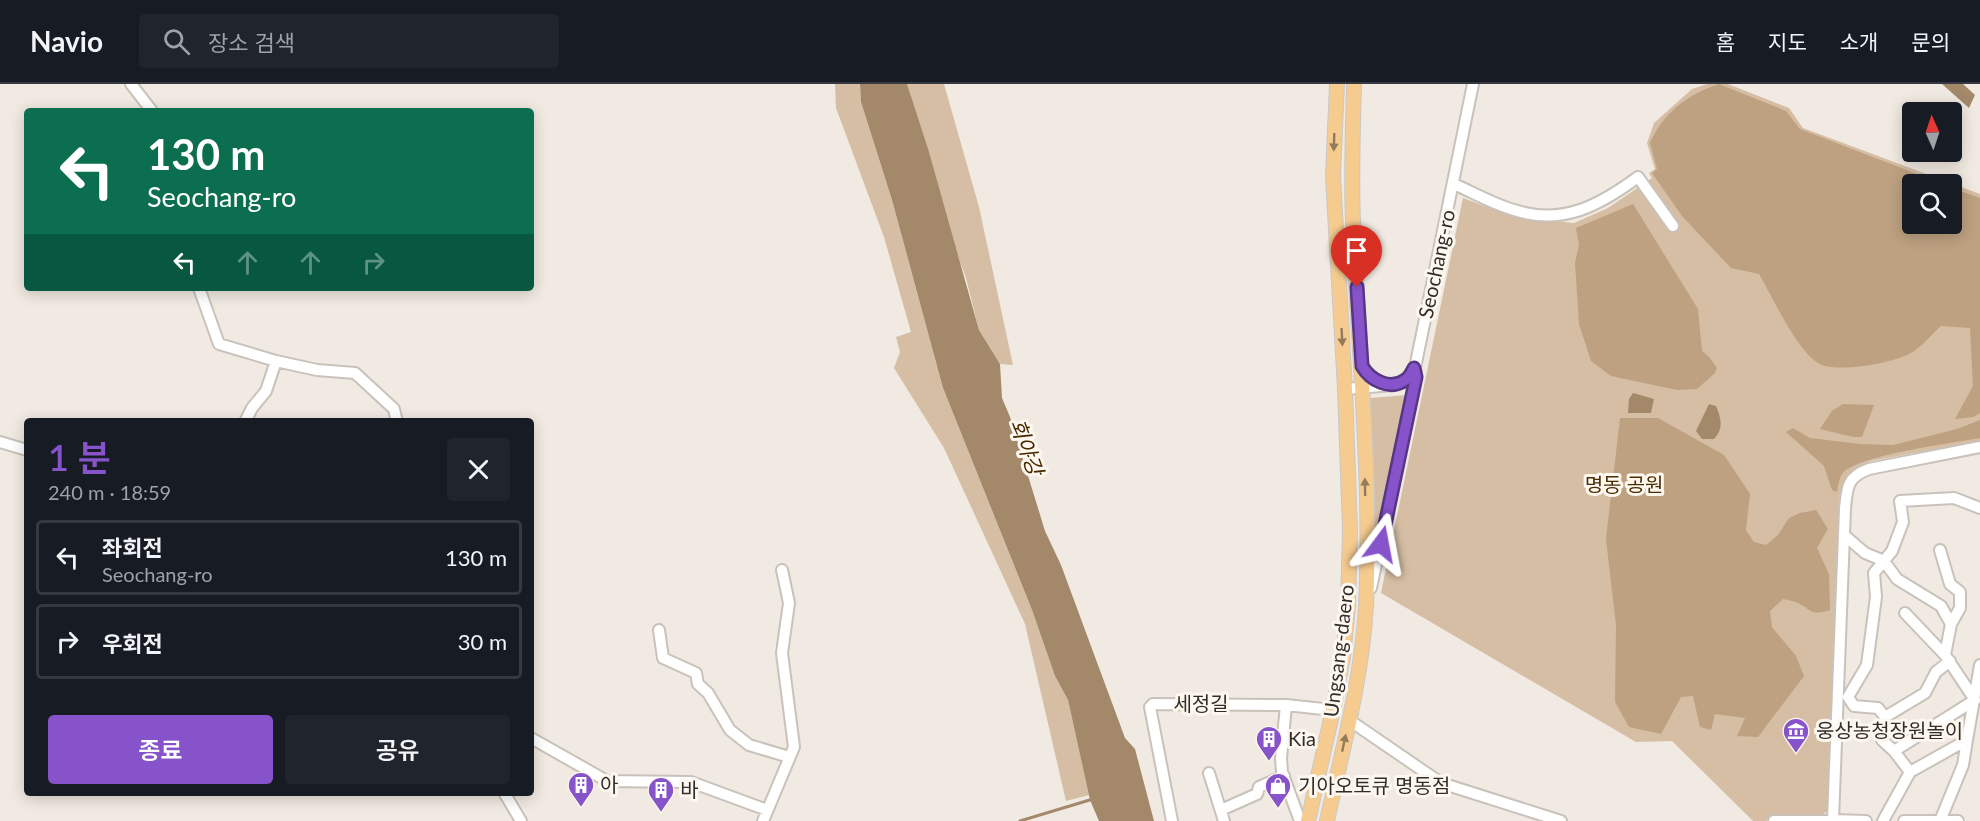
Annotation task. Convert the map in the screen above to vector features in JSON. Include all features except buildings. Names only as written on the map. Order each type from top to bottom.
[{"type":"main road","name":"Ungsang-daero","points":[[1308,821],[1343,657],[1348,607],[1350,530],[1333,176],[1337,84]]},
{"type":"main road","name":"Ungsang-daero","points":[[1327,821],[1360,664],[1366,609],[1363,388],[1353,220],[1354,84]]},
{"type":"street","points":[[132,84],[150,108]]},
{"type":"street","name":"Seochang-ro","points":[[1366,609],[1414,388],[1416,377],[1414,368],[1473,84]]},
{"type":"street","points":[[1454,184],[1514,211],[1554,215],[1578,211],[1600,203],[1638,177],[1672,226]]},
{"type":"street","points":[[200,291],[219,344],[276,361],[355,373],[394,409],[396,418]]},
{"type":"street","points":[[246,418],[266,391],[276,361]]},
{"type":"street","points":[[1362,366],[1373,379],[1394,385]]},
{"type":"street","points":[[1345,389],[1394,385],[1405,381],[1414,368]]},
{"type":"street","points":[[0,442],[24,449]]},
{"type":"street","points":[[1833,821],[1843,697],[1844,535],[1846,493],[1849,482],[1856,474],[1879,466],[1980,447]]},
{"type":"street","points":[[1843,697],[1867,665],[1876,597],[1874,573],[1892,551],[1903,522],[1900,501],[1954,498],[1980,508]]},
{"type":"street","points":[[1844,535],[1865,553],[1884,561],[1897,579],[1941,606],[1951,624]]},
{"type":"street","points":[[1885,717],[1925,693],[1936,672],[1948,658],[1951,624],[1960,608],[1960,592],[1950,584],[1940,550]]},
{"type":"street","points":[[763,821],[794,747],[782,653],[789,603],[782,570]]},
{"type":"street","points":[[1905,613],[1948,658],[1975,700]]},
{"type":"street","points":[[659,630],[663,658],[696,673],[698,684],[708,693],[730,730],[749,745],[789,757]]},
{"type":"street","points":[[1940,821],[1963,765],[1980,665]]},
{"type":"street","points":[[1843,697],[1854,706],[1878,708],[1885,717],[1881,740],[1894,751],[1910,772]]},
{"type":"street","points":[[1894,751],[1975,700]]},
{"type":"street","name":"세정길","points":[[1172,821],[1150,707],[1153,704],[1286,705],[1333,710]]},
{"type":"street","points":[[1286,705],[1281,758],[1284,777],[1300,821]]},
{"type":"street","points":[[1349,720],[1441,783],[1561,821]]},
{"type":"street","points":[[1883,821],[1910,772],[1980,726]]},
{"type":"street","points":[[534,740],[608,781],[691,782],[767,810]]},
{"type":"street","points":[[1209,773],[1222,816],[1257,794],[1259,787],[1284,777]]},
{"type":"street","points":[[507,796],[521,821]]},
{"type":"street","points":[[1774,821],[1866,821]]},
{"type":"street","points":[[1904,821],[1958,821]]},
{"type":"green space","points":[[835,84],[860,84],[861,102],[892,200],[943,388],[1032,610],[1055,676],[1068,700],[1089,795],[1066,801],[1025,624],[944,448],[894,368],[900,352],[896,337],[911,332],[884,237],[836,108]]},
{"type":"green space","points":[[907,84],[944,84],[979,207],[1013,365],[1000,364],[979,330],[966,278],[953,242]]},
{"type":"green space","name":"명동 공원","points":[[1707,84],[1728,84],[1789,108],[1803,128],[1926,174],[1902,174],[1902,234],[1962,234],[1962,187],[1980,194],[1980,441],[1871,461],[1850,474],[1839,497],[1830,809],[1822,815],[1770,816],[1766,821],[1753,821],[1672,741],[1636,742],[1381,593],[1463,198],[1514,217],[1574,223],[1608,208],[1652,178],[1649,173],[1655,169],[1647,143],[1654,123],[1692,89]]},
{"type":"green space","points":[[1719,84],[1786,111],[1800,129],[1917,174],[1902,174],[1902,234],[1962,234],[1962,192],[1980,198],[1980,413],[1973,417],[1955,419],[1973,386],[1970,328],[1941,326],[1913,351],[1877,364],[1837,368],[1818,363],[1801,347],[1793,335],[1759,274],[1731,268],[1682,216],[1652,173],[1657,169],[1650,143],[1655,132],[1669,114],[1687,99]]},
{"type":"green space","points":[[1633,204],[1698,309],[1702,351],[1717,368],[1715,373],[1697,389],[1677,390],[1611,376],[1591,361],[1579,324],[1575,263],[1579,245],[1576,228]]},
{"type":"green space","points":[[1408,395],[1380,528],[1374,530],[1372,527],[1370,398]]},
{"type":"green space","points":[[1843,404],[1874,405],[1862,437],[1820,429],[1832,411]]},
{"type":"green space","points":[[1620,418],[1658,418],[1724,455],[1750,494],[1746,530],[1754,542],[1766,545],[1778,535],[1789,518],[1816,510],[1828,529],[1817,548],[1829,574],[1830,610],[1815,613],[1796,602],[1783,599],[1770,611],[1772,627],[1796,656],[1804,676],[1758,737],[1737,736],[1745,718],[1715,714],[1711,730],[1700,727],[1693,696],[1681,697],[1661,734],[1629,727],[1615,702],[1616,625],[1606,539]]},
{"type":"green space","points":[[1980,420],[1980,438],[1906,451],[1866,461],[1851,467],[1842,474],[1837,492],[1832,490],[1824,466],[1786,432],[1793,428],[1810,438],[1893,445],[1957,429]]},
{"type":"shaded area","points":[[860,84],[907,84],[929,152],[979,330],[1000,364],[1002,398],[1045,531],[1061,565],[1125,738],[1135,749],[1154,821],[1099,821],[1090,800],[1068,700],[1055,676],[1032,610],[943,388],[892,200],[861,102]]},
{"type":"shaded area","points":[[1942,84],[1963,84],[1975,95],[1969,108]]},
{"type":"shaded area","points":[[1633,393],[1654,399],[1651,413],[1628,413],[1629,399]]},
{"type":"shaded area","points":[[1709,404],[1716,406],[1720,427],[1714,439],[1702,439],[1696,431]]},
{"type":"waterway","points":[[1020,821],[1093,799]]},
{"type":"place","name":"웅상농청장원놀이","points":[[1796,754]]},
{"type":"place","name":"Kia","points":[[1269,762]]},
{"type":"place","name":"아","points":[[581,808]]},
{"type":"place","name":"기아오토큐 명동점","points":[[1278,809]]},
{"type":"place","name":"바","points":[[661,813]]},
{"type":"route","points":[[1357,287],[1364,371],[1373,379],[1384,384],[1394,385],[1405,381],[1414,368],[1416,377],[1381,544]]},
{"type":"water label","name":"회야강","points":[[1026,447]]}]
